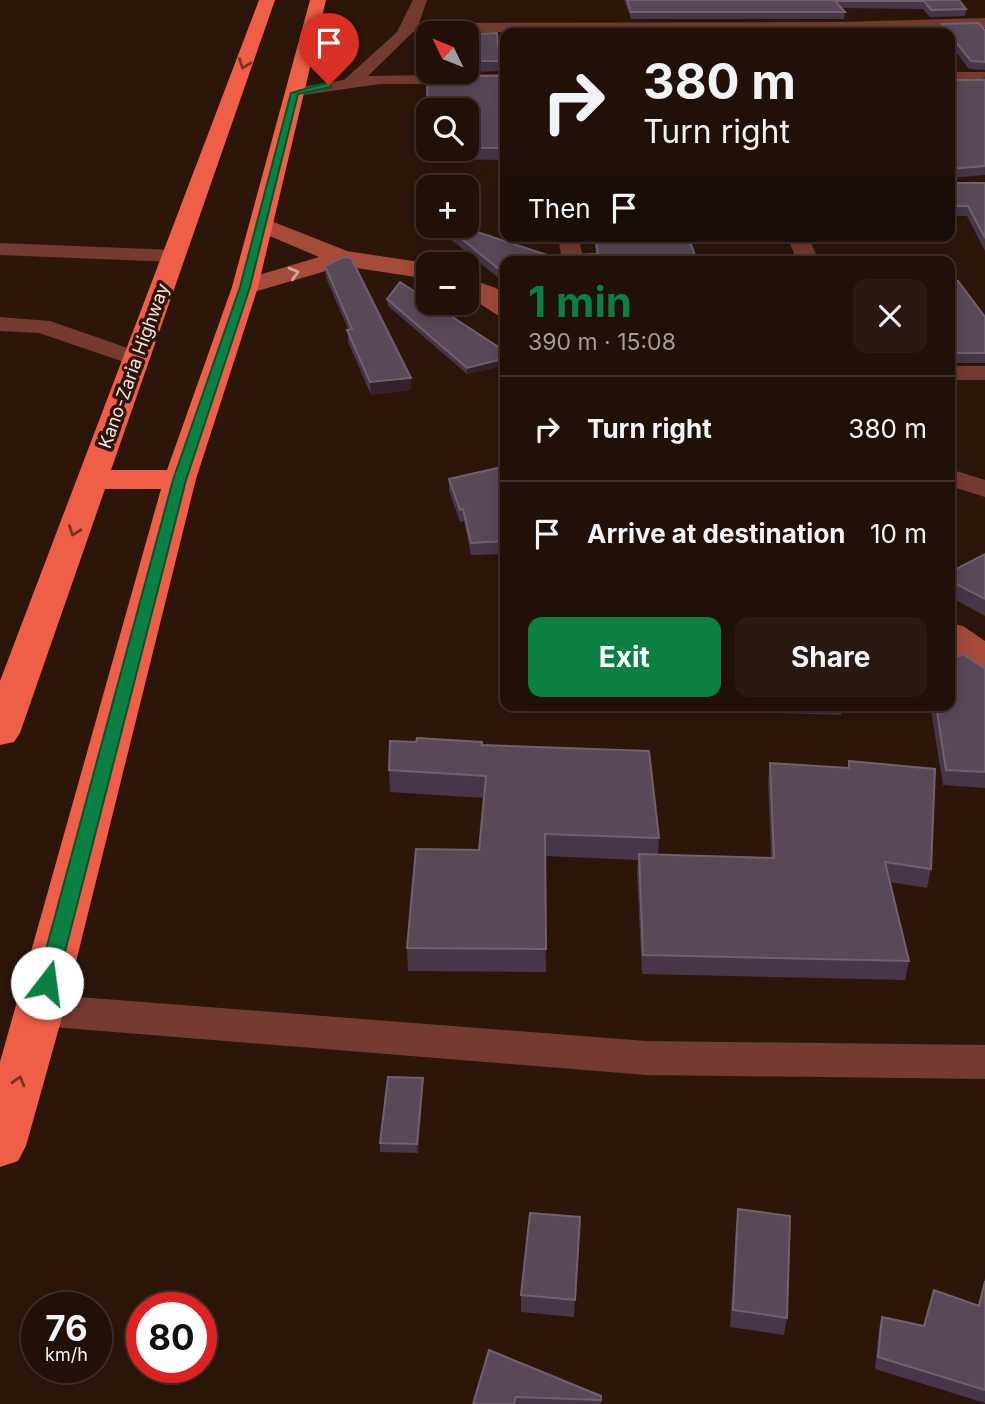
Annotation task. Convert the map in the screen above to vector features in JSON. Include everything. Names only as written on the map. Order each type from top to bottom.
[{"type":"highway","name":"Kano-Zaria Highway","points":[[0,733],[267,0]]},
{"type":"highway","points":[[0,1146],[40,1010],[180,480],[245,287],[318,0]]},
{"type":"highway","points":[[92,480],[180,480]]},
{"type":"street","points":[[352,81],[398,42],[420,0]]},
{"type":"street","points":[[407,28],[617,24],[895,28],[985,23]]},
{"type":"street","points":[[955,77],[985,77]]},
{"type":"street","points":[[295,93],[352,81],[500,79]]},
{"type":"street","points":[[261,224],[342,258],[416,268]]},
{"type":"street","points":[[0,249],[174,257]]},
{"type":"street","points":[[245,287],[342,258]]},
{"type":"street","points":[[479,291],[500,304]]},
{"type":"street","points":[[0,324],[42,326],[136,359]]},
{"type":"street","points":[[955,373],[985,373]]},
{"type":"street","points":[[955,479],[985,489]]},
{"type":"street","points":[[955,637],[985,658]]},
{"type":"street","points":[[40,1010],[646,1058],[985,1062]]},
{"type":"building","points":[[627,0],[959,0],[966,9],[931,10],[924,1],[835,1],[845,12],[631,12]]},
{"type":"building","points":[[979,23],[985,31],[985,62],[971,61],[955,41],[955,28],[945,28],[942,24]]},
{"type":"building","points":[[709,27],[858,28],[710,28]]},
{"type":"building","points":[[497,33],[500,61],[480,61],[480,34]]},
{"type":"building","points":[[480,76],[500,76],[500,148],[479,148],[479,98],[427,98],[427,84],[480,84]]},
{"type":"building","points":[[955,80],[985,80],[985,166],[955,169]]},
{"type":"building","points":[[955,183],[985,183],[985,238],[968,206],[955,206]]},
{"type":"building","points":[[479,233],[500,240],[500,242],[550,256],[500,256],[500,270],[461,238],[479,238]]},
{"type":"building","points":[[596,242],[690,242],[695,256],[550,256],[598,254]]},
{"type":"building","points":[[344,257],[351,258],[411,378],[370,382],[347,330],[352,329],[325,266]]},
{"type":"building","points":[[955,281],[958,281],[985,317],[985,353],[955,353]]},
{"type":"building","points":[[400,282],[416,292],[416,315],[449,315],[500,348],[500,360],[467,368],[387,299]]},
{"type":"building","points":[[500,467],[500,541],[471,543],[463,509],[460,510],[449,479]]},
{"type":"building","points":[[985,554],[985,599],[955,584],[955,569]]},
{"type":"building","points":[[963,654],[985,669],[985,772],[946,770],[937,711],[955,711],[955,658]]},
{"type":"building","points":[[417,738],[482,742],[482,745],[649,751],[659,838],[545,834],[546,949],[407,948],[416,849],[479,850],[486,776],[389,770],[390,741],[416,742]]},
{"type":"building","points":[[849,761],[935,769],[931,869],[885,862],[909,961],[643,955],[639,854],[774,858],[770,763],[849,768]]},
{"type":"building","points":[[388,1077],[423,1078],[417,1144],[380,1143]]},
{"type":"building","points":[[738,1209],[790,1216],[787,1318],[733,1310]]},
{"type":"building","points":[[530,1213],[580,1217],[575,1300],[521,1295]]},
{"type":"building","points":[[985,1281],[985,1390],[878,1357],[882,1317],[924,1326],[934,1290],[979,1306]]},
{"type":"building","points":[[489,1350],[601,1396],[601,1400],[516,1397],[514,1404],[473,1404]]},
{"type":"route","points":[[47,983],[180,480],[245,287],[295,93],[329,85]]}]
